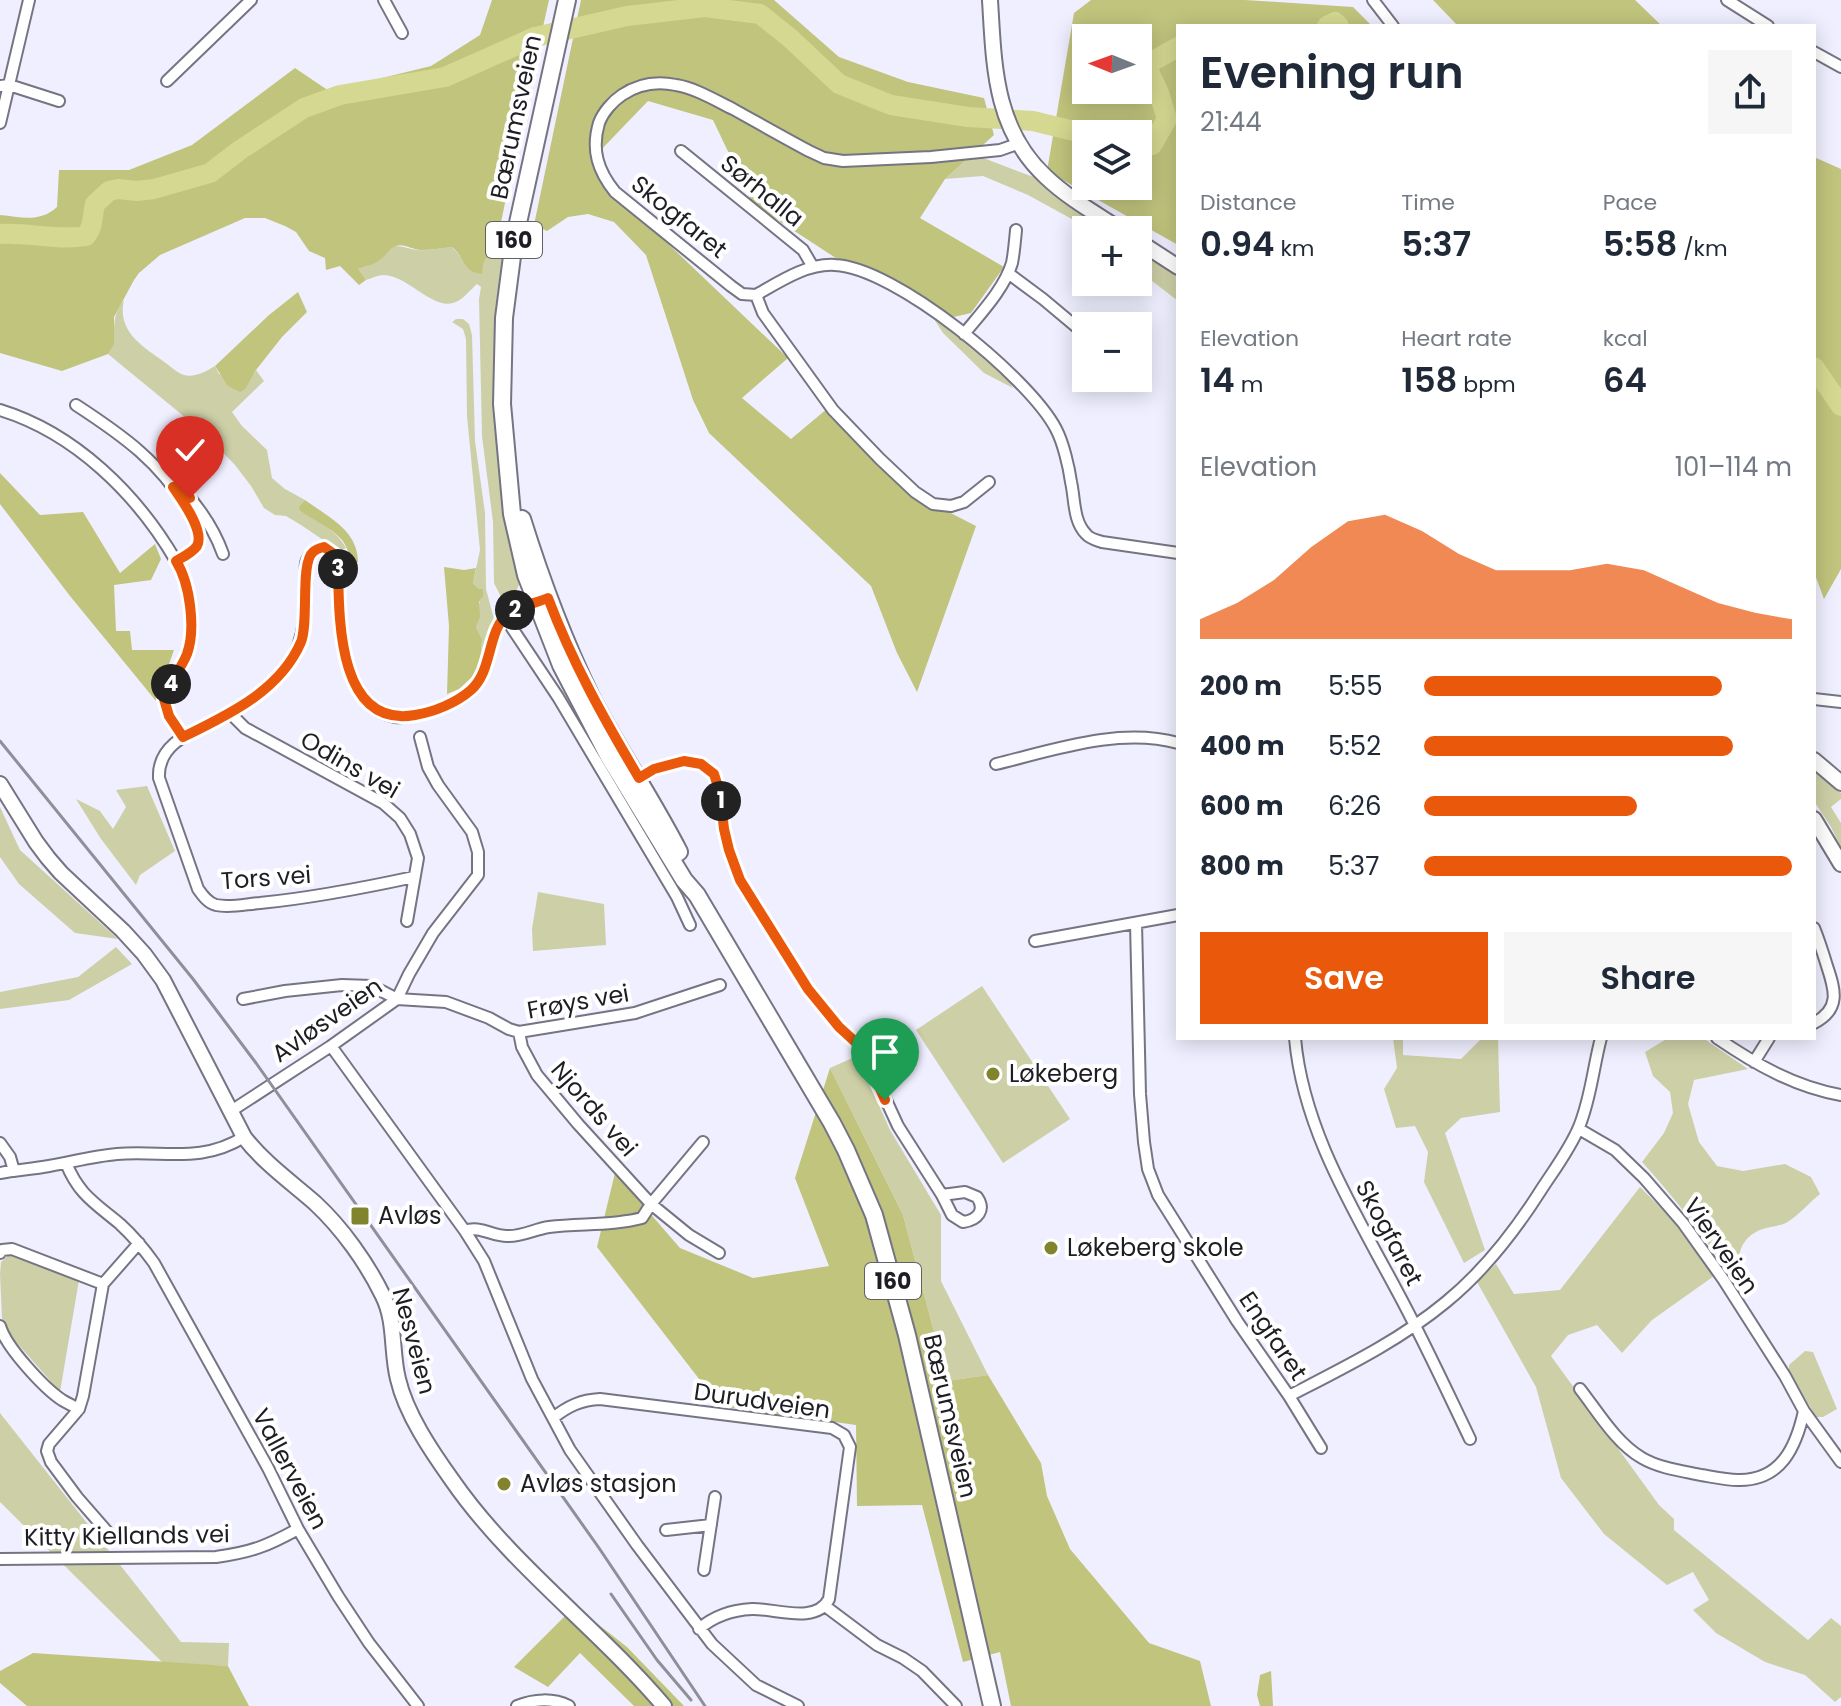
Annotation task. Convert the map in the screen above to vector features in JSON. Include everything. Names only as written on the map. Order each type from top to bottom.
[{"type":"main road","name":"Bærumsveien","points":[[567,0],[509,275],[502,381],[511,484],[542,601],[572,690],[609,757],[633,781],[684,880],[697,895],[832,1123],[874,1215],[903,1320],[992,1706]]},
{"type":"street","points":[[0,123],[4,86],[29,0]]},
{"type":"street","points":[[167,81],[251,0]]},
{"type":"street","points":[[384,0],[402,33]]},
{"type":"street","points":[[990,0],[995,75],[1007,119],[1028,157],[1046,177],[1100,216]]},
{"type":"street","points":[[1373,0],[1391,24]]},
{"type":"street","points":[[1727,0],[1765,24]]},
{"type":"street","points":[[1816,53],[1841,67]]},
{"type":"street","name":"Skogfaret","points":[[756,295],[742,294],[615,192],[603,177],[596,139],[600,119],[617,98],[629,90],[656,84],[676,85],[719,102],[824,158],[843,161],[1000,150],[1020,143]]},
{"type":"street","points":[[4,86],[59,101]]},
{"type":"street","name":"Sørhalla","points":[[681,151],[803,250],[813,267]]},
{"type":"street","points":[[964,334],[1008,273],[1013,260],[1016,230]]},
{"type":"street","points":[[1152,250],[1176,266]]},
{"type":"street","points":[[989,482],[964,502],[951,506],[933,504],[915,492],[833,410],[763,313],[756,295],[813,267],[835,264],[848,266],[894,286],[945,319],[997,361],[1044,410],[1058,432],[1071,482],[1074,508],[1085,534],[1102,542],[1176,553]]},
{"type":"street","points":[[1008,273],[1072,323]]},
{"type":"street","points":[[76,405],[132,444],[173,487],[194,522],[199,538],[196,548],[176,561]]},
{"type":"street","points":[[0,410],[64,439],[100,467],[137,507],[182,571],[187,583],[189,649],[164,699],[169,716],[183,737],[230,713],[283,673],[302,640],[306,562],[313,551],[324,547],[334,554],[338,563],[341,631],[346,662],[353,680],[363,697],[377,709],[395,717],[429,713],[473,689],[483,675],[504,616],[542,601]]},
{"type":"street","points":[[173,487],[180,486],[205,516],[223,554]]},
{"type":"street","points":[[504,616],[558,697],[677,897],[690,925]]},
{"type":"street","points":[[1816,699],[1841,702]]},
{"type":"street","name":"Odins vei","points":[[230,713],[245,728],[383,803],[400,818],[410,834],[418,858],[407,921]]},
{"type":"street","name":"Tors vei","points":[[183,737],[162,758],[158,766],[159,778],[198,889],[207,901],[215,905],[268,902],[414,877]]},
{"type":"street","name":"Avløsveien","points":[[231,1111],[397,999],[433,933],[478,875],[478,852],[472,832],[428,767],[420,737]]},
{"type":"street","points":[[996,764],[1108,740],[1142,737],[1176,743]]},
{"type":"street","points":[[633,781],[654,769],[684,761],[701,764],[714,774],[729,850],[740,880],[808,989],[839,1027],[862,1048],[898,1126],[942,1195]]},
{"type":"street","points":[[1816,762],[1841,783]]},
{"type":"street","name":"Nesveien","points":[[2,791],[61,873],[123,931],[159,973],[244,1137],[325,1213],[369,1271],[385,1298],[397,1378],[406,1403],[440,1462],[468,1502],[664,1706]]},
{"type":"street","points":[[1816,822],[1841,864]]},
{"type":"street","points":[[1035,941],[1176,915]]},
{"type":"street","name":"Engfaret","points":[[1136,923],[1140,1094],[1148,1169],[1158,1195],[1321,1448]]},
{"type":"street","points":[[1816,934],[1835,998],[1832,1008],[1816,1022]]},
{"type":"street","points":[[243,999],[342,985],[372,986],[397,999]]},
{"type":"street","name":"Frøys vei","points":[[397,999],[446,1002],[519,1032],[635,1013],[720,985]]},
{"type":"street","name":"Njords vei","points":[[519,1032],[537,1075],[578,1124],[651,1204],[689,1235],[719,1253]]},
{"type":"street","name":"Skogfaret","points":[[1295,1040],[1320,1137],[1470,1439]]},
{"type":"street","points":[[1289,1396],[1415,1326],[1448,1301],[1495,1253],[1528,1210],[1579,1129],[1590,1094],[1601,1040]]},
{"type":"street","points":[[1720,1040],[1754,1062],[1796,1082],[1841,1095]]},
{"type":"street","points":[[1754,1062],[1768,1040]]},
{"type":"street","points":[[331,1046],[484,1261],[532,1379],[570,1450],[699,1629],[726,1659],[756,1685],[798,1706]]},
{"type":"street","name":"Vierveien","points":[[1579,1129],[1615,1150],[1683,1223],[1731,1292],[1804,1411],[1841,1462]]},
{"type":"street","points":[[0,1173],[117,1154],[204,1153],[218,1150],[244,1137]]},
{"type":"street","points":[[465,1231],[474,1228],[508,1237],[539,1228],[642,1218],[703,1142]]},
{"type":"street","points":[[0,1143],[10,1157],[14,1171]]},
{"type":"street","name":"Vallerveien","points":[[66,1163],[79,1190],[139,1243],[154,1263],[207,1355],[298,1529],[369,1643],[418,1706]]},
{"type":"street","points":[[111,1536],[68,1485],[47,1451],[49,1444],[79,1409],[103,1284],[139,1243]]},
{"type":"street","points":[[0,1253],[12,1249],[103,1284]]},
{"type":"street","points":[[0,1326],[14,1350],[42,1384],[79,1409]]},
{"type":"street","points":[[1580,1389],[1615,1434],[1642,1458],[1685,1472],[1727,1479],[1750,1479],[1775,1470],[1796,1442],[1804,1411]]},
{"type":"street","name":"Durudveien","points":[[553,1418],[578,1402],[600,1399],[832,1428],[844,1435],[850,1447],[829,1599],[825,1606]]},
{"type":"street","points":[[704,1570],[715,1497]]},
{"type":"street","points":[[666,1530],[711,1525]]},
{"type":"street","name":"Kitty Kiellands vei","points":[[0,1559],[216,1557],[266,1546],[298,1529]]},
{"type":"street","points":[[699,1629],[711,1619],[740,1611],[807,1613],[825,1606],[877,1645],[922,1671],[956,1706]]},
{"type":"street","points":[[517,1706],[535,1700],[561,1702],[569,1706]]},
{"type":"green space","points":[[492,0],[549,0],[495,252],[485,260],[482,274],[467,267],[452,247],[421,250],[399,245],[376,263],[358,269],[366,280],[359,285],[340,266],[326,270],[325,258],[309,251],[296,232],[265,218],[245,218],[160,255],[139,273],[114,317],[114,344],[108,354],[62,371],[0,353],[0,215],[37,217],[57,207],[59,170],[129,170],[192,145],[295,68],[329,91],[431,66],[480,35]]},
{"type":"green space","points":[[581,0],[774,0],[839,57],[908,82],[984,98],[994,135],[945,179],[920,218],[1004,267],[971,313],[945,319],[848,266],[753,204],[713,120],[648,101],[598,153],[601,180],[788,358],[742,398],[791,439],[828,408],[933,504],[976,526],[917,692],[897,653],[871,586],[709,433],[693,400],[646,255],[614,222],[588,214],[568,217],[547,231],[534,225]]},
{"type":"green space","points":[[1091,0],[1245,0],[1353,7],[1370,24],[1176,24],[1176,244],[1152,230],[1152,216],[1127,216],[1098,200],[1152,200],[1152,120],[1072,120],[1072,185],[1047,171],[1072,25],[1072,104],[1152,104],[1152,24],[1072,24],[1074,13]]},
{"type":"green space","points":[[1433,0],[1635,0],[1660,24],[1456,24]]},
{"type":"green space","points":[[973,154],[1036,178],[1091,216],[1072,216],[1072,219],[1028,195],[983,176],[945,179]]},
{"type":"green space","points":[[1816,158],[1841,169],[1841,569],[1824,599],[1816,577]]},
{"type":"green space","points":[[395,246],[421,250],[452,247],[461,257],[483,266],[490,255],[504,253],[494,350],[495,424],[502,481],[521,580],[515,594],[506,599],[501,597],[494,583],[493,522],[482,436],[481,287],[477,284],[460,300],[445,304],[393,277],[382,275],[366,280],[357,269],[378,260]]},
{"type":"green space","points":[[1152,257],[1176,273],[1176,299],[1152,281]]},
{"type":"green space","points":[[298,292],[307,312],[282,337],[245,389],[240,392],[228,386],[215,366]]},
{"type":"green space","points":[[124,300],[124,320],[132,336],[181,374],[196,375],[215,366],[219,374],[254,374],[256,370],[264,381],[232,412],[267,450],[272,478],[305,500],[300,505],[302,512],[333,532],[346,548],[335,548],[286,516],[275,515],[264,508],[235,465],[203,432],[108,354],[116,314]]},
{"type":"green space","points":[[930,313],[1000,368],[1013,388],[984,373],[943,333]]},
{"type":"green space","points":[[463,319],[469,324],[472,335],[475,441],[485,513],[486,589],[494,619],[480,664],[482,639],[476,627],[483,590],[473,583],[480,550],[467,416],[466,339],[463,329],[452,322]]},
{"type":"green space","points":[[0,473],[40,515],[83,512],[120,573],[155,544],[161,559],[151,580],[114,585],[116,631],[130,631],[132,650],[174,650],[156,701],[0,504]]},
{"type":"green space","points":[[305,500],[347,533],[357,551],[358,562],[355,563],[338,535],[299,510]]},
{"type":"green space","points":[[444,567],[476,568],[473,583],[483,589],[476,627],[482,639],[480,664],[459,689],[447,694],[449,626]]},
{"type":"green space","points":[[1816,771],[1841,793],[1841,799],[1831,807],[1841,823],[1841,848],[1816,804]]},
{"type":"green space","points":[[147,786],[175,851],[140,875],[136,885],[76,799],[100,811],[113,829],[126,807],[116,790]]},
{"type":"green space","points":[[0,807],[20,850],[118,939],[75,933],[19,884],[0,857]]},
{"type":"green space","points":[[538,892],[604,904],[606,945],[533,951],[532,929]]},
{"type":"green space","points":[[116,947],[132,964],[69,1000],[0,1009],[0,992],[78,977]]},
{"type":"green space","name":"Løkeberg","points":[[982,986],[1070,1119],[1003,1163],[916,1030]]},
{"type":"green space","points":[[1393,1040],[1403,1040],[1403,1055],[1461,1059],[1480,1040],[1498,1040],[1500,1112],[1461,1118],[1445,1133],[1485,1250],[1464,1263],[1424,1182],[1428,1152],[1415,1126],[1396,1128],[1384,1089],[1397,1068]]},
{"type":"green space","points":[[1665,1040],[1706,1040],[1748,1069],[1694,1080],[1688,1104],[1699,1142],[1717,1166],[1743,1171],[1785,1164],[1811,1177],[1820,1194],[1790,1220],[1756,1232],[1742,1245],[1739,1263],[1746,1300],[1697,1228],[1642,1162],[1664,1133],[1673,1113],[1670,1092],[1653,1076],[1645,1052]]},
{"type":"green space","points":[[857,1056],[890,1130],[941,1215],[941,1281],[988,1375],[947,1381],[903,1215],[830,1068]]},
{"type":"green space","points":[[830,1068],[903,1215],[947,1381],[988,1375],[1041,1463],[1047,1496],[1070,1549],[1149,1643],[1200,1661],[1211,1706],[1011,1706],[1000,1652],[963,1662],[922,1505],[857,1506],[856,1425],[720,1406],[597,1247],[615,1173],[680,1248],[753,1278],[829,1266],[795,1178]]},
{"type":"green space","points":[[1640,1187],[1677,1224],[1714,1276],[1652,1320],[1622,1353],[1597,1325],[1568,1335],[1551,1356],[1659,1505],[1674,1519],[1674,1530],[1808,1640],[1831,1618],[1841,1626],[1841,1697],[1835,1702],[1805,1675],[1765,1662],[1716,1633],[1693,1610],[1709,1600],[1693,1572],[1667,1585],[1604,1534],[1561,1478],[1536,1387],[1477,1282],[1496,1264],[1514,1294],[1560,1290]]},
{"type":"green space","points":[[9,1255],[19,1255],[39,1266],[79,1280],[60,1392],[10,1335],[2,1318],[1,1262]]},
{"type":"green space","points":[[1805,1351],[1813,1352],[1837,1409],[1823,1417],[1816,1417],[1789,1371],[1789,1365]]},
{"type":"green space","points":[[0,1413],[181,1642],[229,1643],[228,1666],[163,1663],[0,1502]]},
{"type":"green space","points":[[575,1606],[627,1647],[684,1706],[634,1706],[580,1653],[548,1687],[514,1667]]},
{"type":"green space","points":[[33,1653],[228,1666],[249,1706],[27,1706],[0,1683],[0,1671]]},
{"type":"green space","points":[[1271,1671],[1273,1706],[1260,1706],[1257,1695],[1260,1675]]},
{"type":"waterway","points":[[0,234],[65,238],[86,236],[92,225],[95,204],[109,191],[154,189],[210,173],[304,108],[340,95],[445,77],[535,37],[627,16],[705,7],[760,14],[839,84],[891,105],[968,117],[1033,121],[1072,131]]},
{"type":"waterway","points":[[1331,24],[1337,24]]},
{"type":"waterway","points":[[1152,145],[1167,119],[1146,65],[1176,48]]},
{"type":"waterway","points":[[1816,370],[1841,406]]},
{"type":"railway","points":[[0,741],[193,979],[256,1063],[599,1548],[705,1706]]},
{"type":"railway","points":[[611,1594],[657,1660],[691,1700]]},
{"type":"place","name":"Løkeberg","points":[[993,1074]]},
{"type":"place","name":"Avløs","points":[[360,1216]]},
{"type":"place","name":"Løkeberg skole","points":[[1051,1248]]},
{"type":"place","name":"Avløs stasjon","points":[[504,1484]]},
{"type":"route","points":[[190,498],[180,486],[173,487],[194,522],[199,538],[196,548],[176,561],[187,583],[189,649],[164,699],[169,716],[183,737],[230,713],[283,673],[302,640],[306,562],[313,551],[324,547],[334,554],[338,563],[341,631],[346,662],[353,680],[363,697],[377,709],[395,717],[429,713],[473,689],[483,675],[504,616],[548,598],[593,700],[639,778],[654,769],[684,761],[701,764],[714,774],[729,850],[740,880],[808,989],[839,1027],[862,1048],[885,1100]]}]
